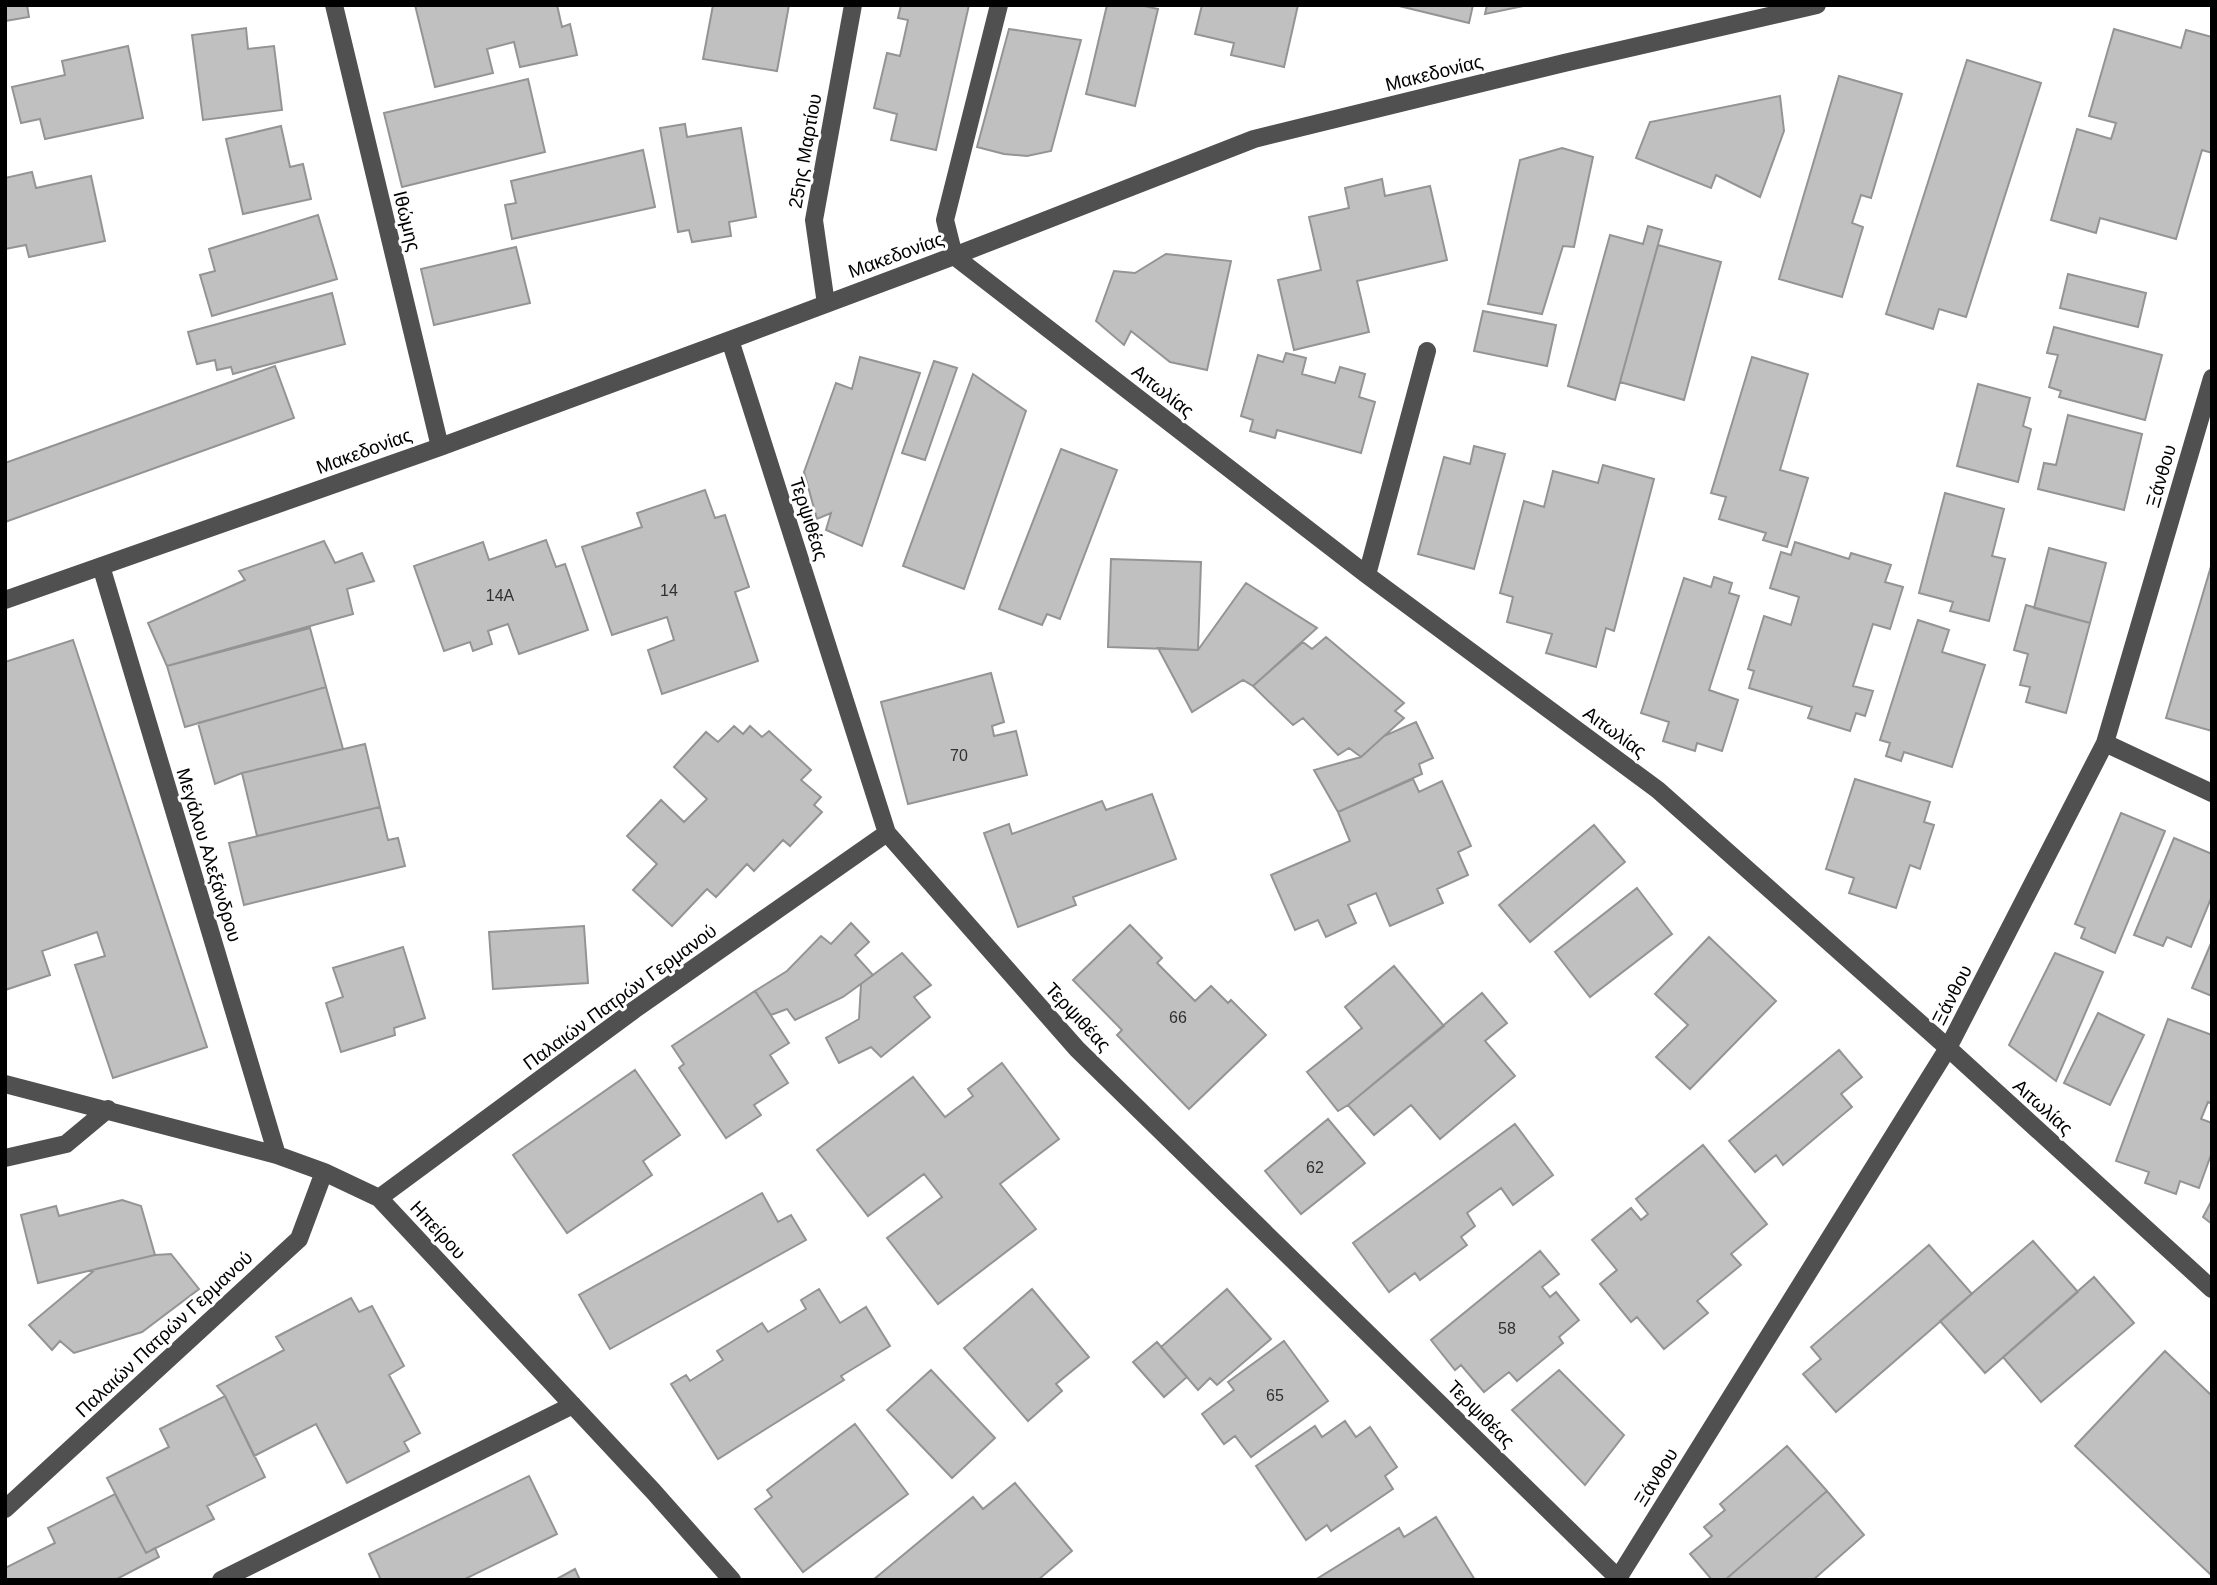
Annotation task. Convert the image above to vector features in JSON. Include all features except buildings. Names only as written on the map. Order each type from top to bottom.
[{"type":"street","name":"Ιθώμης","points":[[334,5],[440,447]]},
{"type":"street","name":"25ης Μαρτίου","points":[[826,304],[814,220],[853,5]]},
{"type":"street","points":[[954,256],[945,220],[999,5]]},
{"type":"street","name":"Μακεδονίας","points":[[5,600],[440,447],[730,340],[1254,139],[1564,62],[1817,5]]},
{"type":"street","name":"Αιτωλίας","points":[[954,256],[1367,575],[1658,790],[1948,1048],[2212,1289]]},
{"type":"street","name":"Τερψιθέας","points":[[730,340],[887,833],[1077,1049],[1619,1579]]},
{"type":"street","points":[[1367,575],[1427,351]]},
{"type":"street","name":"Ξάνθου","points":[[1619,1579],[1948,1048],[2105,743],[2212,378]]},
{"type":"street","name":"Μεγάλου Αλεξάνδρου","points":[[101,566],[277,1155]]},
{"type":"street","points":[[2105,743],[2212,793]]},
{"type":"street","name":"Παλαιών Πατρών Γερμανού","points":[[379,1198],[634,1010],[887,833]]},
{"type":"street","name":"Ηπείρου","points":[[5,1084],[277,1155],[324,1172],[379,1198],[732,1580]]},
{"type":"street","points":[[5,1158],[66,1144],[108,1109]]},
{"type":"street","name":"Παλαιών Πατρών Γερμανού","points":[[5,1509],[299,1239],[324,1172]]},
{"type":"street","points":[[221,1580],[573,1405]]}]
